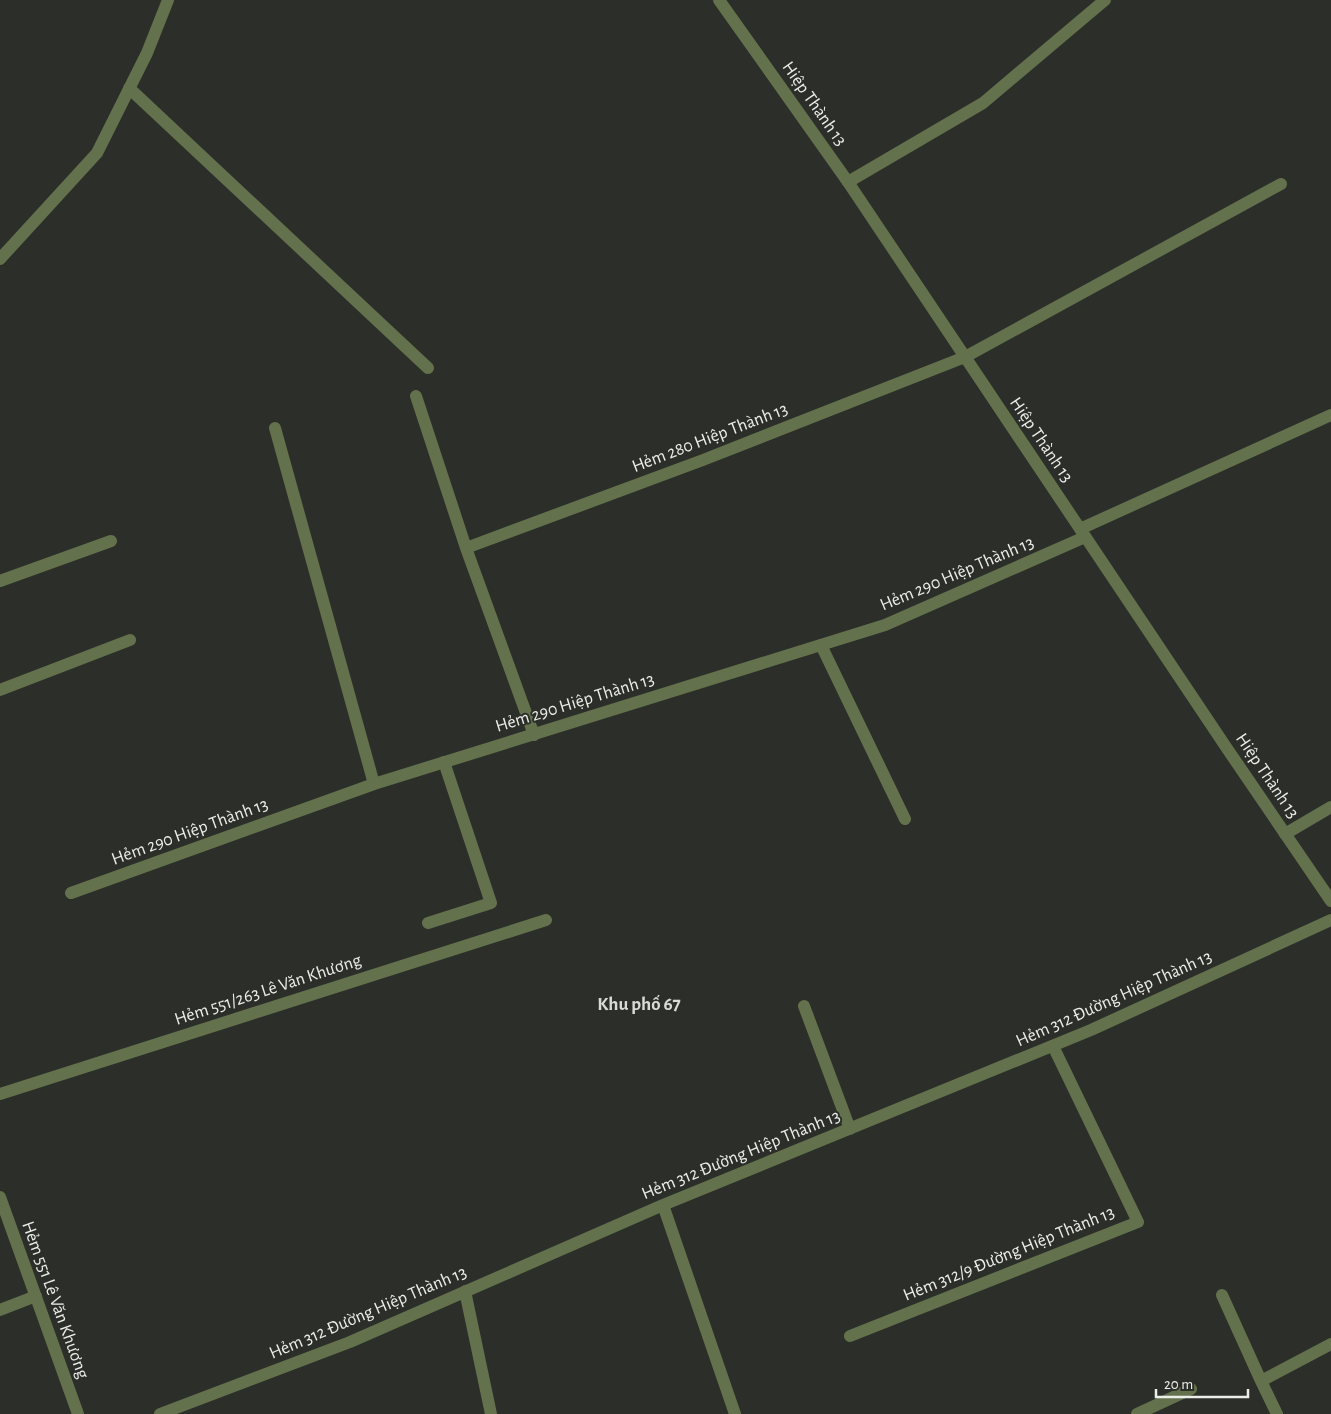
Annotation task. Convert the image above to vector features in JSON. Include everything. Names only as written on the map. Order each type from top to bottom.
[{"type":"street","points":[[0,259],[97,153],[147,53],[168,0]]},
{"type":"street","name":"Hiệp Thành 13","points":[[719,0],[848,182],[1331,901]]},
{"type":"street","points":[[848,182],[983,103],[1105,0]]},
{"type":"street","points":[[129,88],[428,368]]},
{"type":"street","name":"Hẻm 280 Hiệp Thành 13","points":[[466,548],[704,460],[965,357],[1281,184]]},
{"type":"street","points":[[416,396],[466,548],[534,734]]},
{"type":"street","name":"Hẻm 290 Hiệp Thành 13","points":[[71,893],[374,784],[885,625],[1331,415]]},
{"type":"street","points":[[275,428],[374,784]]},
{"type":"street","points":[[0,581],[111,541]]},
{"type":"street","points":[[0,690],[130,640]]},
{"type":"street","points":[[821,645],[906,819]]},
{"type":"street","points":[[428,923],[492,903],[444,762]]},
{"type":"street","points":[[1285,834],[1331,807]]},
{"type":"street","name":"Hẻm 551/263 Lê Văn Khương","points":[[0,1094],[546,920]]},
{"type":"street","name":"Hẻm 312 Đường Hiệp Thành 13","points":[[160,1414],[350,1342],[663,1205],[1053,1046],[1331,920]]},
{"type":"street","points":[[804,1006],[850,1129]]},
{"type":"street","name":"Hẻm 312/9 Đường Hiệp Thành 13","points":[[850,1336],[1138,1222],[1053,1046]]},
{"type":"street","name":"Hẻm 551 Lê Văn Khương","points":[[0,1197],[78,1414]]},
{"type":"street","points":[[663,1205],[735,1414]]},
{"type":"street","points":[[465,1291],[490,1414]]},
{"type":"street","points":[[1222,1295],[1277,1414]]},
{"type":"street","points":[[0,1310],[36,1296]]},
{"type":"street","points":[[1261,1381],[1331,1344]]},
{"type":"street","points":[[1137,1414],[1191,1390]]},
{"type":"district","name":"Khu phố 67","points":[[639,1004]]}]
